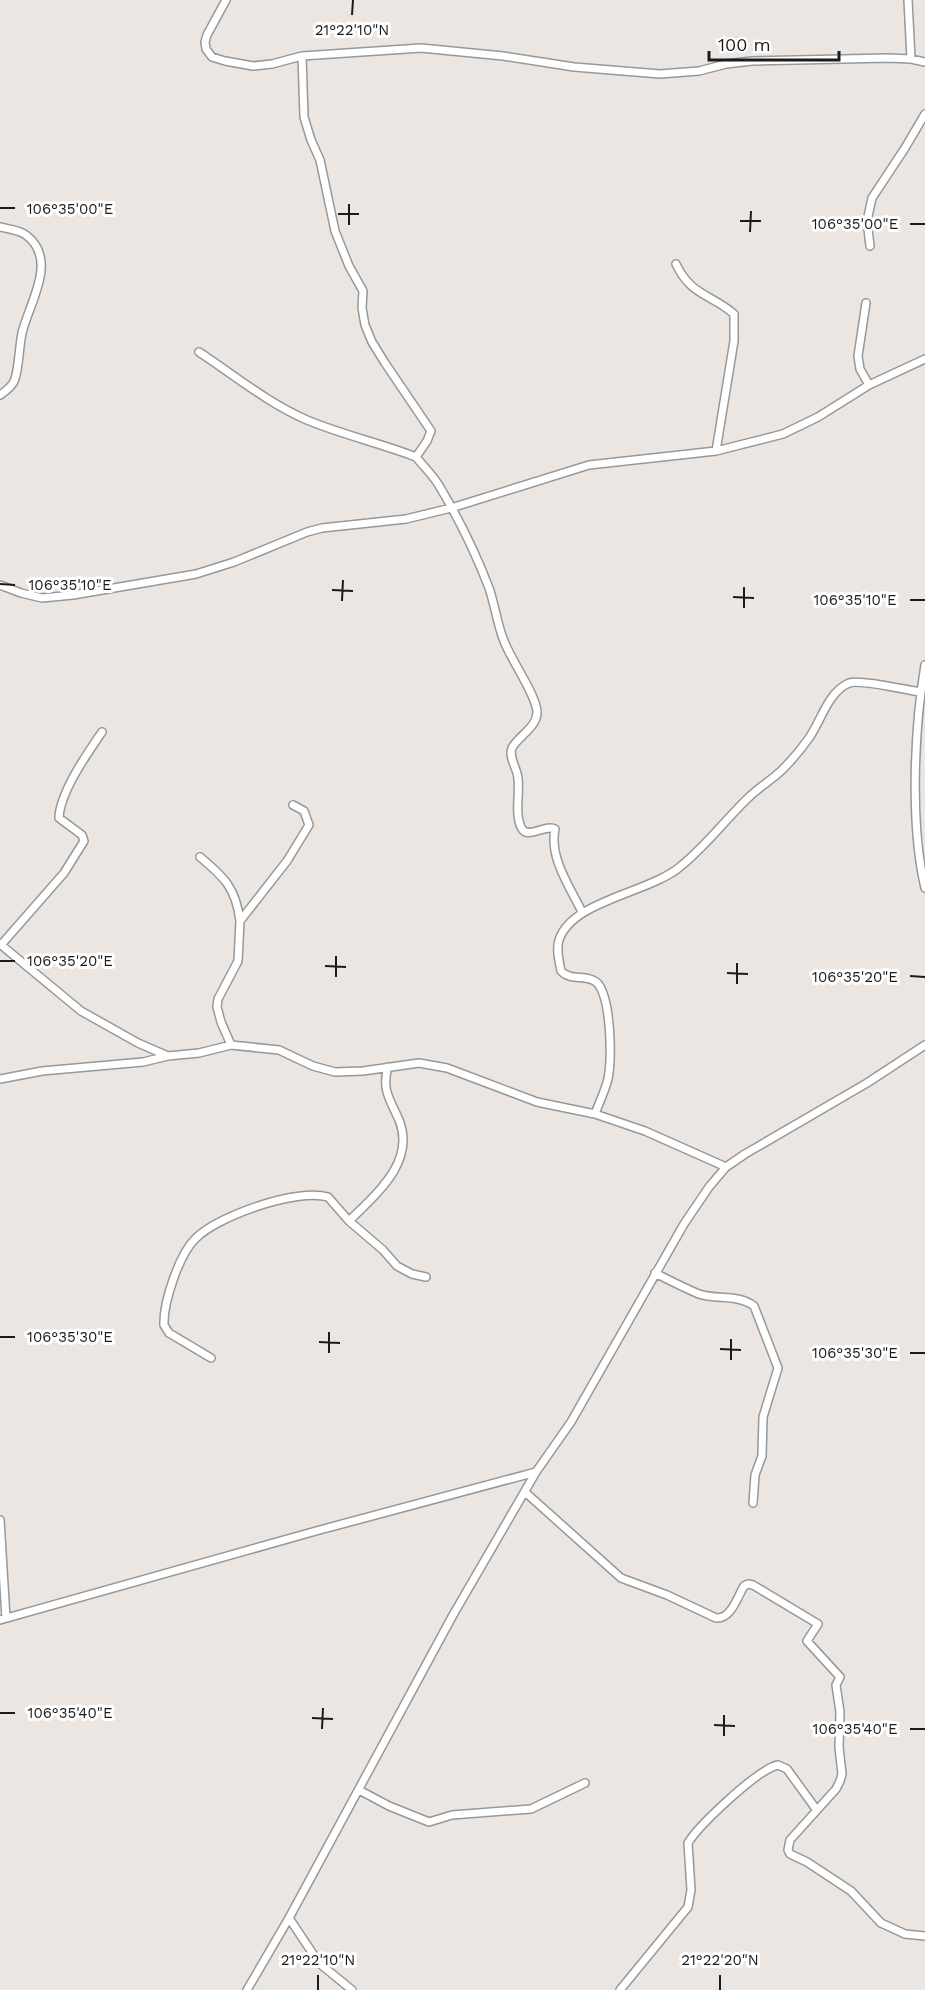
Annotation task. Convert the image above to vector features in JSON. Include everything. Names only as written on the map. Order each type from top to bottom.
[{"type":"street","points":[[226,0],[205,42],[206,50],[212,57],[253,66],[272,64],[302,56],[421,48],[503,56],[574,67],[660,74],[699,71],[726,64],[752,61],[860,58],[911,59],[925,62]]},
{"type":"street","points":[[908,0],[911,59]]},
{"type":"street","points":[[302,56],[304,117],[320,160],[335,231],[349,266],[363,291],[362,308],[365,325],[385,363],[431,431],[428,441],[416,457]]},
{"type":"street","points":[[870,246],[867,220],[872,198],[925,114]]},
{"type":"street","points":[[0,227],[16,230],[26,235],[40,256],[42,273],[22,333],[15,380],[0,395]]},
{"type":"street","points":[[676,264],[683,279],[695,290],[728,308],[734,314],[734,341],[716,451]]},
{"type":"street","points":[[866,303],[858,356],[860,369],[869,385]]},
{"type":"street","points":[[199,352],[280,406],[306,420],[345,435],[384,444],[416,457],[441,488],[472,546],[489,588],[504,641],[536,705],[536,717],[513,747],[512,752],[518,777],[519,816],[523,830],[526,833],[532,833],[549,827],[555,829],[554,848],[558,862],[582,912]]},
{"type":"street","points":[[0,585],[42,598],[73,595],[196,574],[322,528],[348,523],[375,523],[406,519],[451,508],[589,465],[716,451],[783,434],[818,417],[869,385],[925,359]]},
{"type":"street","points":[[925,665],[920,692],[916,812],[918,855],[925,888]]},
{"type":"street","points":[[595,1114],[608,1080],[610,1048],[607,1011],[599,985],[591,980],[568,976],[561,971],[558,941],[564,929],[582,912],[650,885],[679,868],[709,842],[751,795],[783,769],[808,740],[828,703],[846,684],[858,681],[920,692]]},
{"type":"street","points":[[102,732],[70,784],[60,810],[59,818],[82,835],[84,841],[64,873],[0,944],[81,1011],[138,1043],[168,1056]]},
{"type":"street","points":[[240,921],[287,861],[309,825],[304,812],[293,806]]},
{"type":"street","points":[[200,857],[233,890],[240,921],[238,961],[218,999],[217,1007],[231,1045]]},
{"type":"street","points":[[0,1079],[42,1071],[143,1062],[231,1045],[279,1050],[313,1066],[335,1072],[419,1063],[447,1068],[537,1102],[595,1114],[678,1144],[726,1167]]},
{"type":"street","points":[[247,1990],[289,1918],[453,1615],[536,1472],[571,1422],[684,1224],[709,1187],[726,1167],[801,1119],[867,1083],[925,1045]]},
{"type":"street","points":[[349,1221],[396,1170],[401,1158],[402,1130],[387,1096],[388,1067]]},
{"type":"street","points":[[211,1358],[169,1333],[164,1325],[171,1290],[179,1266],[192,1242],[198,1236],[250,1208],[282,1199],[328,1197],[349,1221],[383,1250],[397,1266],[404,1271],[426,1277]]},
{"type":"street","points":[[655,1273],[698,1293],[719,1298],[741,1299],[754,1306],[778,1368],[763,1417],[762,1456],[755,1475],[753,1503]]},
{"type":"street","points":[[0,1520],[3,1619],[536,1472]]},
{"type":"street","points":[[525,1492],[628,1582],[667,1595],[716,1618],[728,1615],[744,1586],[753,1585],[818,1624],[807,1641],[840,1677],[836,1685],[840,1712],[838,1747],[842,1774],[836,1789],[824,1804],[816,1809],[790,1840],[787,1847],[789,1852],[851,1891],[881,1923],[905,1934],[925,1936]]},
{"type":"street","points":[[620,1990],[688,1907],[691,1890],[688,1843],[724,1803],[778,1765],[787,1769],[816,1809]]},
{"type":"street","points":[[359,1790],[389,1806],[429,1822],[452,1815],[527,1810],[585,1783]]},
{"type":"street","points":[[289,1918],[319,1963],[352,1990]]}]
